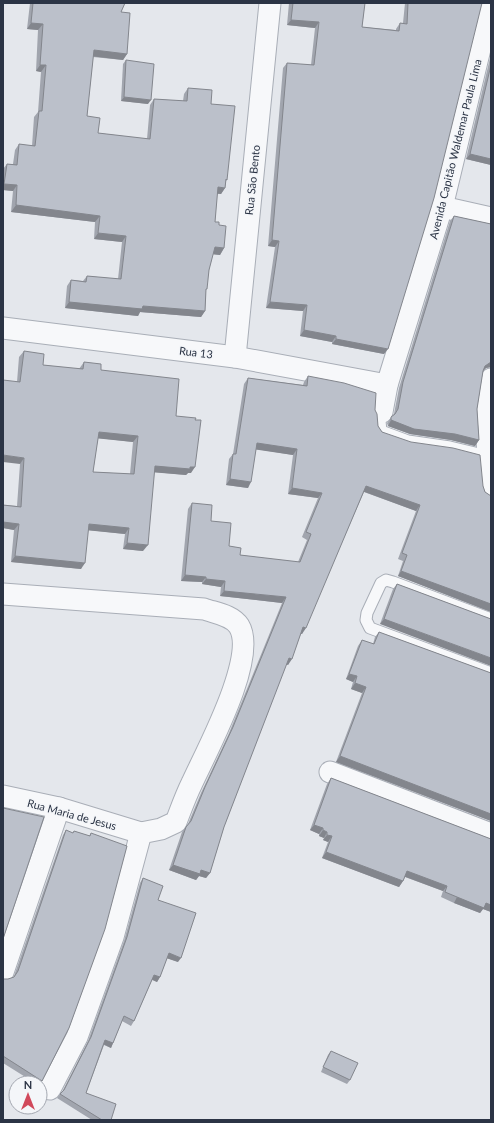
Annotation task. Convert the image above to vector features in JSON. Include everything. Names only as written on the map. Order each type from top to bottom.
[{"type":"street","name":"Rua São Bento","points":[[235,357],[270,3]]},
{"type":"street","name":"Avenida Capitão Waldemar Paula Lima","points":[[382,412],[387,385],[442,208],[491,3]]},
{"type":"street","points":[[442,208],[491,218]]},
{"type":"street","name":"Rua 13","points":[[3,328],[235,357],[387,385]]},
{"type":"street","points":[[491,379],[485,416],[491,491]]},
{"type":"street","points":[[3,594],[204,609],[224,615],[234,621],[239,627],[242,635],[243,650],[240,668],[226,710],[176,822],[161,829],[141,833],[113,937],[77,1037],[50,1089]]},
{"type":"street","points":[[330,772],[491,834]]},
{"type":"street","name":"Rua Maria de Jesus","points":[[3,796],[59,808],[141,833]]},
{"type":"street","points":[[3,972],[59,808]]},
{"type":"lane","points":[[382,412],[380,422],[381,431],[408,441],[450,447],[488,456]]},
{"type":"lane","points":[[491,620],[386,580],[381,583],[367,613],[366,620],[370,628],[491,673]]},
{"type":"building","points":[[33,3],[125,3],[121,12],[130,13],[127,54],[94,50],[87,116],[100,118],[98,133],[150,139],[154,99],[187,101],[188,88],[212,90],[211,104],[235,106],[227,180],[226,179],[225,188],[218,187],[215,222],[219,222],[219,225],[226,226],[224,248],[215,247],[206,289],[205,311],[143,306],[142,309],[69,302],[71,280],[86,282],[87,276],[121,279],[126,236],[98,233],[100,216],[16,205],[17,185],[4,184],[7,164],[17,165],[19,144],[35,146],[39,111],[42,111],[46,65],[40,65],[43,24],[31,23]]},
{"type":"building","points":[[293,3],[365,3],[362,27],[399,31],[400,23],[407,24],[408,3],[482,3],[434,198],[388,349],[336,339],[336,336],[304,330],[307,305],[270,302],[279,241],[272,240],[287,63],[314,65],[319,22],[291,20]]},
{"type":"building","points":[[126,60],[154,64],[151,100],[124,97]]},
{"type":"building","points":[[491,65],[491,159],[470,154]]},
{"type":"building","points":[[454,216],[491,224],[491,362],[485,366],[483,371],[477,409],[479,440],[455,434],[414,429],[391,420],[391,417],[398,409],[403,382]]},
{"type":"building","points":[[24,351],[44,354],[43,365],[83,369],[84,362],[101,364],[101,370],[179,379],[176,416],[201,420],[195,467],[190,467],[190,469],[155,466],[148,545],[127,543],[129,528],[89,524],[85,563],[15,556],[19,524],[3,522],[3,505],[21,507],[24,458],[3,455],[3,380],[20,382]],"holes":[[[99,432],[138,436],[134,474],[93,472]]]},
{"type":"building","points":[[308,376],[344,383],[376,393],[375,410],[377,414],[378,426],[382,432],[411,442],[453,448],[480,455],[483,486],[485,492],[491,496],[491,604],[401,571],[407,555],[402,553],[420,505],[366,486],[306,628],[303,627],[292,659],[289,658],[224,827],[210,873],[201,870],[200,874],[173,865],[186,827],[191,821],[233,727],[286,597],[224,591],[225,581],[185,575],[192,503],[212,505],[211,521],[231,523],[229,546],[241,548],[240,555],[300,562],[311,534],[306,532],[322,493],[292,488],[297,449],[257,443],[251,482],[230,479],[233,454],[236,454],[248,378],[307,386]]},
{"type":"building","points":[[397,584],[491,619],[491,658],[384,619]]},
{"type":"building","points":[[379,632],[491,673],[491,814],[340,756],[366,687],[355,683],[357,676],[349,674],[362,640],[374,644]]},
{"type":"building","points":[[331,778],[491,839],[491,905],[486,903],[484,908],[445,892],[447,886],[407,871],[403,881],[326,852],[332,836],[327,835],[327,832],[323,830],[323,828],[314,825]]},
{"type":"building","points":[[3,808],[44,817],[3,939]]},
{"type":"building","points":[[66,830],[73,833],[74,831],[90,836],[91,833],[127,846],[105,929],[69,1028],[45,1075],[33,1075],[3,1056],[3,979],[14,977],[18,971]]},
{"type":"building","points":[[143,878],[163,886],[158,900],[196,913],[181,958],[169,953],[160,977],[154,975],[134,1021],[124,1016],[113,1043],[105,1040],[86,1093],[116,1104],[111,1120],[102,1120],[60,1094],[64,1090],[91,1037],[127,937]]},
{"type":"building","points":[[331,1051],[358,1063],[350,1080],[323,1067]]}]
